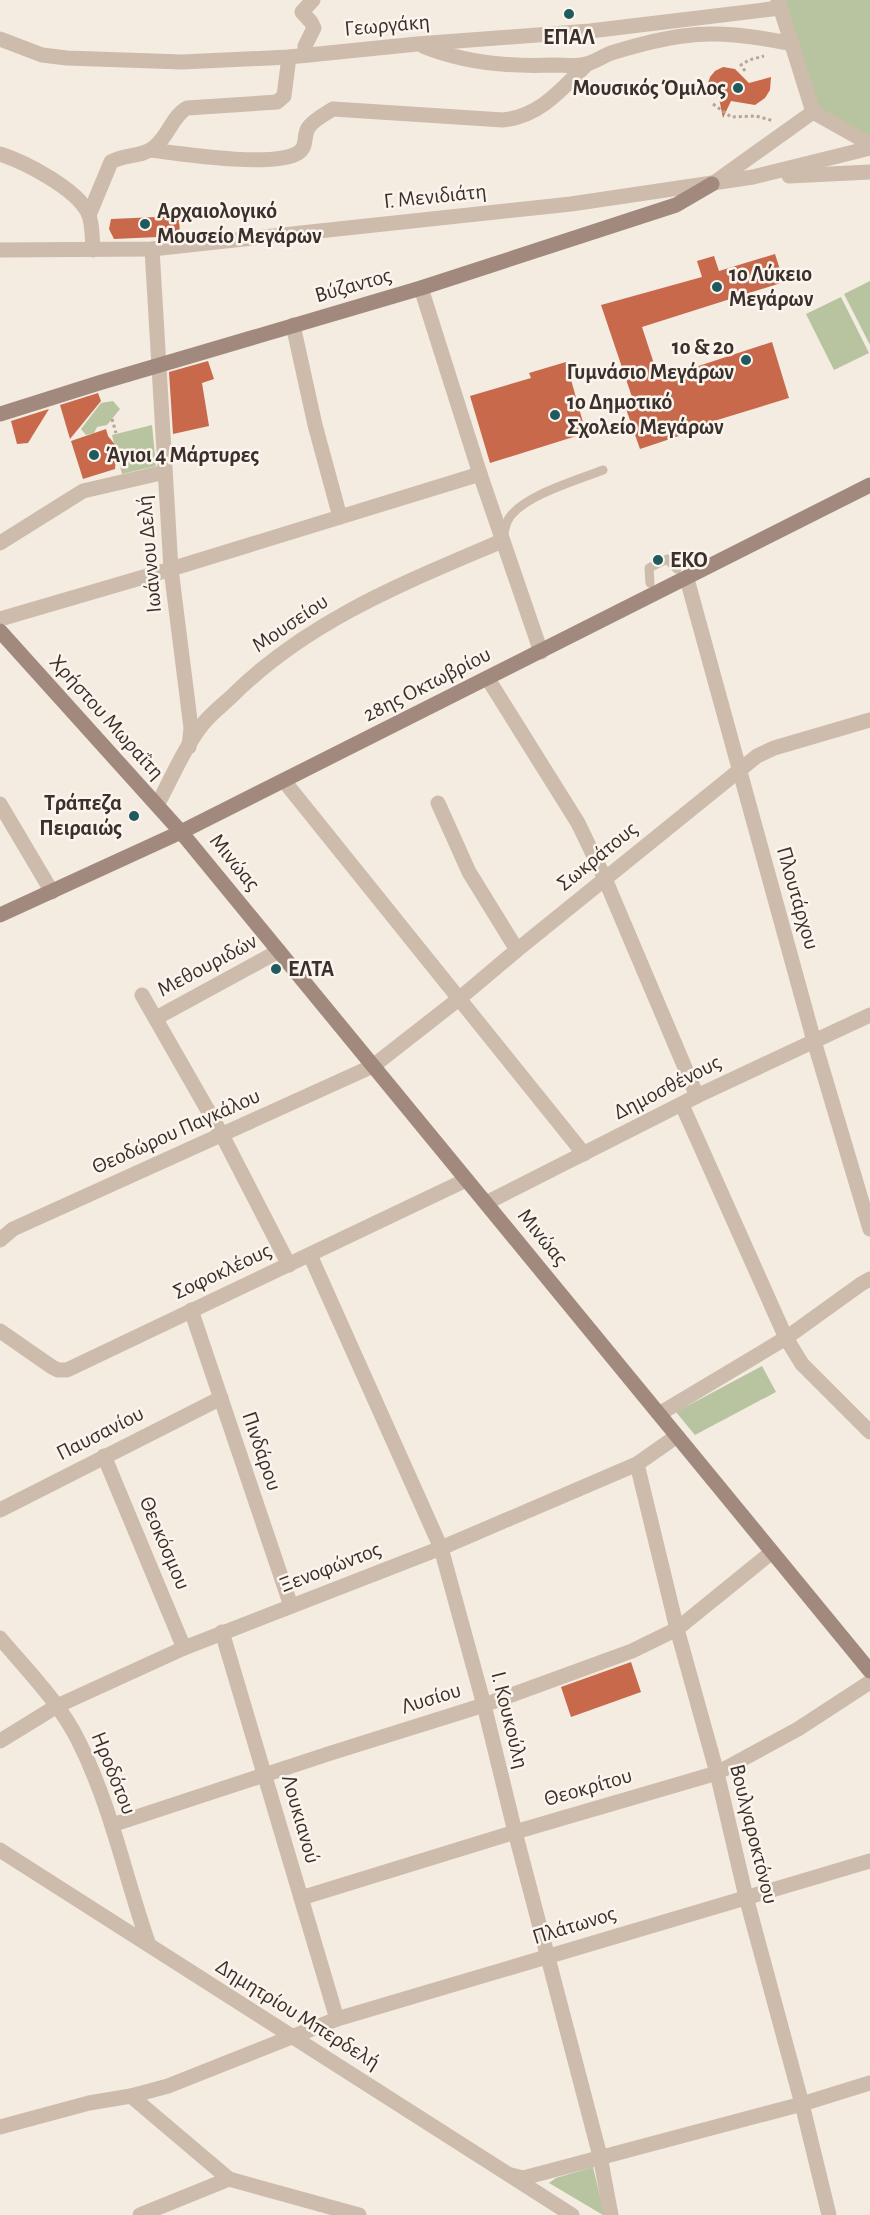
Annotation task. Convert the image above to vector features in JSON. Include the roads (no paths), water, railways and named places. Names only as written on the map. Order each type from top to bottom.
[{"type":"street","points":[[306,55],[305,46],[314,28],[302,12],[313,0]]},
{"type":"street","points":[[779,4],[788,43],[813,112],[870,146]]},
{"type":"street","name":"Γεωργάκη","points":[[0,39],[42,55],[95,61],[182,62],[288,57],[417,44],[590,31],[779,4]]},
{"type":"street","points":[[417,44],[458,58],[519,66],[586,64],[654,41],[682,36],[714,35],[788,43]]},
{"type":"street","points":[[151,150],[163,139],[182,111],[187,108],[282,100],[288,57]]},
{"type":"street","points":[[93,250],[89,215],[111,162],[118,158],[151,150],[271,160],[296,154],[306,142],[307,130],[313,122],[333,109],[503,120],[514,118],[540,108],[553,99],[586,64]]},
{"type":"street","points":[[712,184],[813,112]]},
{"type":"street","name":"Γ. Μενιδιάτη","points":[[0,250],[152,249],[571,204],[753,177],[870,146]]},
{"type":"street","points":[[0,154],[48,176],[78,200],[89,215]]},
{"type":"street","points":[[753,177],[870,172]]},
{"type":"street","name":"Βύζαντος","points":[[0,414],[160,364],[421,288],[676,205],[712,184]]},
{"type":"street","name":"Ιωάννου Δελή","points":[[152,249],[171,569],[191,728],[189,747]]},
{"type":"street","points":[[421,288],[502,541],[542,652]]},
{"type":"street","points":[[293,325],[315,424],[340,517]]},
{"type":"street","points":[[0,543],[83,491],[165,472]]},
{"type":"street","points":[[0,619],[480,474]]},
{"type":"street","name":"28ης Οκτωβρίου","points":[[0,915],[182,832],[542,652],[682,574],[870,485]]},
{"type":"street","name":"Μουσείου","points":[[157,805],[199,728],[257,673],[294,643],[367,601],[502,541]]},
{"type":"street","name":"Πλουτάρχου","points":[[682,574],[814,1041],[870,1229]]},
{"type":"street","name":"Χρήστου Μωραΐτη","points":[[0,631],[182,832]]},
{"type":"street","points":[[488,679],[568,806],[604,879],[697,1096]]},
{"type":"street","name":"Σωκράτους","points":[[373,1066],[765,751],[870,720]]},
{"type":"street","points":[[284,781],[585,1154]]},
{"type":"street","points":[[438,803],[469,872],[517,950]]},
{"type":"street","points":[[0,804],[52,892]]},
{"type":"street","name":"Μινώας","points":[[182,832],[870,1671]]},
{"type":"street","name":"Μεθουριδών","points":[[156,1018],[279,951]]},
{"type":"street","points":[[142,995],[222,1135],[290,1265]]},
{"type":"street","name":"Δημοσθένους","points":[[486,1203],[697,1096],[870,1015]]},
{"type":"street","name":"Θεοδώρου Παγκάλου","points":[[0,1240],[13,1229],[373,1066]]},
{"type":"street","points":[[682,1104],[786,1338],[802,1364],[870,1432]]},
{"type":"street","name":"Σοφοκλέους","points":[[0,1331],[52,1367],[67,1370],[466,1179]]},
{"type":"street","name":"Ι. Κουκούλη","points":[[310,1255],[441,1548],[484,1705],[600,2156],[611,2215]]},
{"type":"street","points":[[659,1414],[786,1338],[870,1279]]},
{"type":"street","name":"Πινδάρου","points":[[191,1310],[291,1606]]},
{"type":"street","name":"Παυσανίου","points":[[0,1510],[221,1398]]},
{"type":"street","name":"Ξενοφώντος","points":[[0,1741],[57,1706],[184,1648],[441,1548],[637,1464],[677,1436]]},
{"type":"street","name":"Θεοκόσμου","points":[[104,1456],[184,1648]]},
{"type":"street","name":"Βουλγαροκτόνου","points":[[637,1464],[677,1629],[717,1773],[746,1897],[802,2104],[829,2215]]},
{"type":"street","name":"Λυσίου","points":[[112,1825],[484,1705],[632,1652],[677,1629],[772,1552]]},
{"type":"street","name":"Λουκιανού","points":[[222,1632],[337,2019]]},
{"type":"street","name":"Ηροδότου","points":[[0,1638],[57,1706],[78,1740],[112,1825],[149,1946]]},
{"type":"street","name":"Θεοκρίτου","points":[[301,1898],[717,1773],[798,1729],[870,1682]]},
{"type":"street","name":"Δημητρίου Μπερδελή","points":[[2,1854],[572,2215]]},
{"type":"street","name":"Πλάτωνος","points":[[0,2127],[89,2103],[131,2096],[168,2086],[337,2019],[870,1861]]},
{"type":"street","points":[[508,2174],[523,2178],[802,2104],[870,2083]]},
{"type":"street","points":[[131,2096],[229,2179],[359,2215]]},
{"type":"street","points":[[140,2215],[229,2179]]},
{"type":"lane","points":[[502,541],[508,521],[515,511],[529,501],[603,470]]},
{"type":"lane","points":[[651,590],[649,568],[667,559],[682,574]]},
{"type":"place","name":"ΕΠΑΛ","points":[[569,14]]},
{"type":"place","name":"Μουσικός Όμιλος","points":[[738,88]]},
{"type":"place","name":"Αρχαιολογικό Μουσείο Μεγάρων","points":[[145,224]]},
{"type":"place","name":"1ο Λύκειο Μεγάρων","points":[[717,287]]},
{"type":"place","name":"1ο & 2ο Γυμνάσιο Μεγάρων","points":[[746,360]]},
{"type":"place","name":"1ο Δημοτικό Σχολείο Μεγάρων","points":[[555,415]]},
{"type":"place","name":"Άγιοι 4 Μάρτυρες","points":[[94,455]]},
{"type":"place","name":"EKO","points":[[658,560]]},
{"type":"place","name":"Τράπεζα Πειραιώς","points":[[134,816]]},
{"type":"place","name":"ΕΛΤΑ","points":[[276,969]]}]
